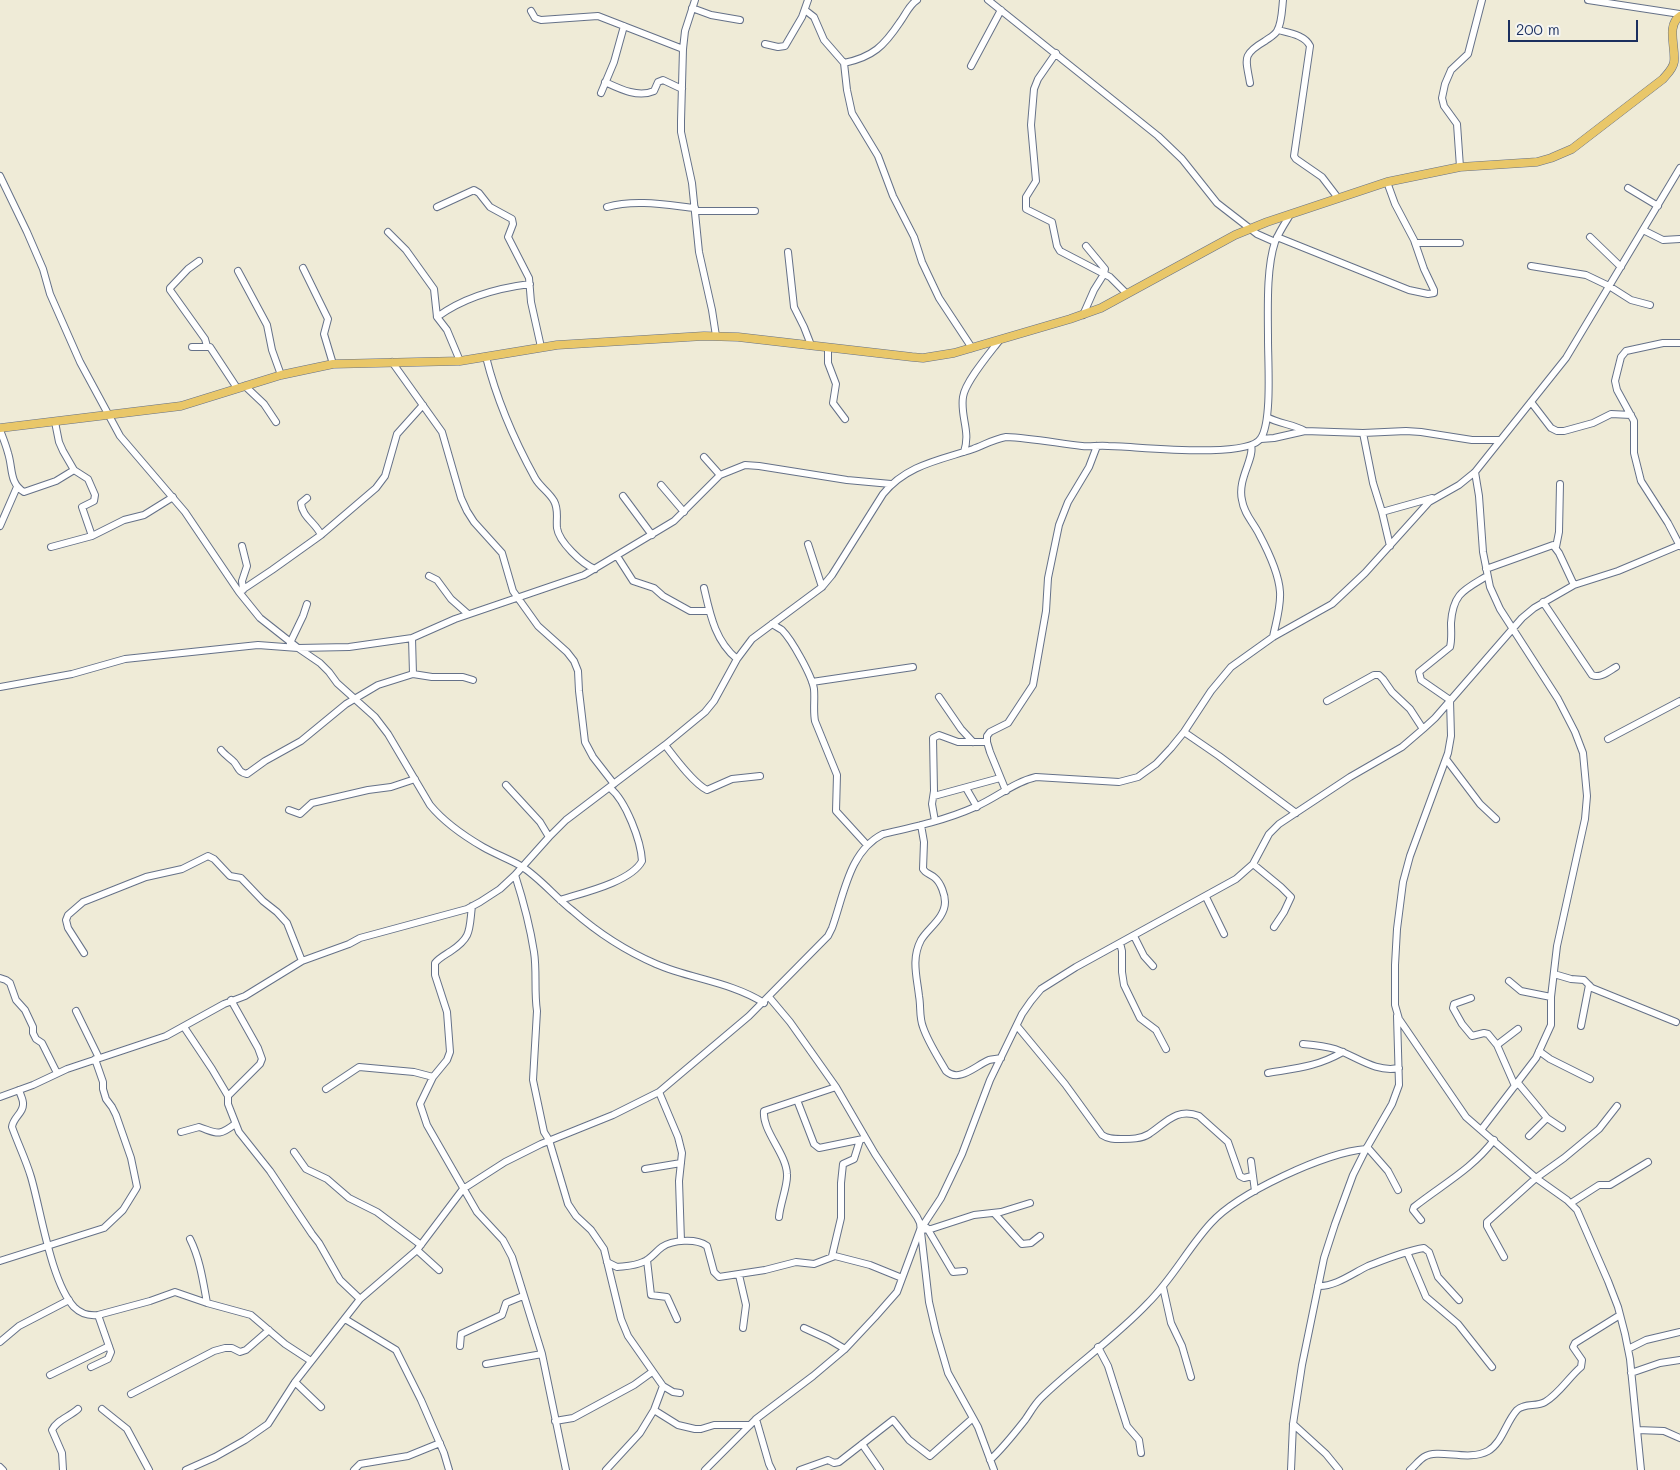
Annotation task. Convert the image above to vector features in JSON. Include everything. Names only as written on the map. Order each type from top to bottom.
[{"type":"main road","points":[[0,429],[181,406],[281,375],[333,364],[460,361],[541,347],[716,336],[923,358],[954,353],[999,341],[1101,308],[1220,242],[1250,229],[1386,182],[1460,167],[1537,162],[1572,149],[1663,79],[1671,70],[1674,62],[1673,25],[1680,15]]},
{"type":"street","points":[[695,0],[685,31],[683,49],[681,132],[692,183],[700,259],[716,336]]},
{"type":"street","points":[[765,44],[778,47],[785,46],[802,17],[808,0]]},
{"type":"street","points":[[844,63],[863,59],[881,47],[917,0]]},
{"type":"street","points":[[988,0],[1158,136],[1182,159],[1217,203],[1265,239],[1276,240],[1409,290],[1428,294],[1434,293],[1415,243],[1386,182]]},
{"type":"street","points":[[1250,84],[1246,59],[1250,51],[1278,30],[1283,0]]},
{"type":"street","points":[[1460,167],[1457,124],[1444,106],[1442,98],[1451,70],[1468,54],[1482,0]]},
{"type":"street","points":[[1588,0],[1680,15]]},
{"type":"street","points":[[692,8],[711,15],[740,20]]},
{"type":"street","points":[[805,10],[814,17],[824,40],[844,63],[852,113],[878,156],[893,196],[914,237],[922,262],[939,298],[972,348]]},
{"type":"street","points":[[971,66],[1001,10]]},
{"type":"street","points":[[531,11],[537,20],[598,16],[683,49]]},
{"type":"street","points":[[601,93],[614,62],[624,26]]},
{"type":"street","points":[[1278,30],[1301,37],[1310,46],[1294,156],[1322,177],[1338,198]]},
{"type":"street","points":[[1056,53],[1038,79],[1034,89],[1031,125],[1036,181],[1026,197],[1026,209],[1052,222],[1057,246],[1060,251],[1098,269],[1118,283],[1127,294]]},
{"type":"street","points":[[605,82],[634,93],[650,93],[654,91],[658,82],[663,80],[682,89]]},
{"type":"street","points":[[1382,512],[1434,498],[1459,485],[1475,472],[1566,358],[1680,168]]},
{"type":"street","points":[[0,176],[27,232],[50,294],[80,362],[115,428],[128,447],[173,497],[260,618],[290,643],[325,668],[337,683],[375,717],[388,734],[430,805],[450,825],[482,847],[521,866],[593,928],[624,948],[658,965],[751,994],[764,1003]]},
{"type":"street","points":[[1628,188],[1658,206]]},
{"type":"street","points":[[437,207],[474,190],[479,192],[490,207],[512,219],[513,224],[508,237],[528,275],[531,302],[541,347]]},
{"type":"street","points":[[607,207],[623,204],[653,204],[695,210],[755,211]]},
{"type":"street","points":[[1261,439],[1267,417],[1268,295],[1276,240],[1290,215]]},
{"type":"street","points":[[1644,230],[1662,240],[1680,239]]},
{"type":"street","points":[[388,232],[406,250],[434,289],[437,317],[447,330],[460,361]]},
{"type":"street","points":[[1590,237],[1621,266]]},
{"type":"street","points":[[1415,243],[1460,243]]},
{"type":"street","points":[[1083,315],[1094,290],[1104,274],[1102,265],[1086,246]]},
{"type":"street","points":[[788,252],[794,307],[811,345]]},
{"type":"street","points":[[199,260],[188,269],[170,290],[205,340],[207,346]]},
{"type":"street","points":[[1531,266],[1586,275],[1609,286],[1631,300],[1650,304]]},
{"type":"street","points":[[303,268],[328,319],[324,334],[333,364]]},
{"type":"street","points":[[238,270],[267,325],[272,350],[281,375]]},
{"type":"street","points":[[437,317],[455,304],[514,286],[530,284]]},
{"type":"street","points":[[964,452],[968,437],[962,407],[963,396],[970,380],[999,341]]},
{"type":"street","points":[[705,1470],[756,1419],[845,1349],[875,1318],[896,1292],[924,1229],[962,1154],[983,1098],[1001,1058],[1030,1001],[1041,989],[1076,967],[1236,879],[1253,864],[1273,829],[1350,777],[1402,746],[1435,718],[1512,629],[1543,602],[1574,585],[1618,571],[1680,545],[1641,481],[1634,453],[1634,426],[1631,415],[1616,385],[1619,361],[1626,351],[1652,345],[1680,343]]},
{"type":"street","points":[[192,347],[207,346],[213,350],[241,387],[264,404],[276,422]]},
{"type":"street","points":[[828,348],[828,363],[836,384],[833,403],[845,419]]},
{"type":"street","points":[[486,357],[503,414],[536,480],[551,496],[557,507],[557,530],[559,536],[579,558],[595,569]]},
{"type":"street","points":[[392,362],[442,432],[467,511],[474,522],[502,553],[510,582],[518,598],[538,626],[567,652],[574,661],[578,671],[585,742],[625,806],[634,832],[642,861],[639,866],[627,876],[560,900]]},
{"type":"street","points":[[1530,402],[1551,428],[1557,431],[1564,431],[1593,423],[1611,414],[1631,415]]},
{"type":"street","points":[[241,591],[321,535],[382,482],[397,434],[423,405]]},
{"type":"street","points":[[1267,417],[1277,422],[1296,426],[1305,431]]},
{"type":"street","points":[[55,422],[59,442],[74,470],[88,479],[95,495],[94,501],[82,507],[92,536]]},
{"type":"street","points":[[0,429],[9,454],[12,478],[17,487],[24,492],[56,481],[74,470]]},
{"type":"street","points":[[0,1098],[97,1059],[166,1036],[232,1000],[245,996],[302,961],[349,944],[360,938],[472,906],[500,889],[515,875],[548,836],[566,820],[665,745],[710,706],[737,659],[752,639],[822,587],[890,484],[922,464],[1006,437],[1083,446],[1188,451],[1251,445],[1261,439],[1305,431],[1421,432],[1472,440],[1500,440]]},
{"type":"street","points":[[1363,433],[1373,483],[1390,546]]},
{"type":"street","points":[[1251,445],[1252,451],[1242,480],[1241,499],[1245,512],[1267,551],[1279,584],[1280,605],[1273,637]]},
{"type":"street","points":[[1006,791],[986,742],[987,736],[990,732],[1008,723],[1014,717],[1034,685],[1046,611],[1048,578],[1059,525],[1068,502],[1088,468],[1097,446]]},
{"type":"street","points":[[704,457],[720,475]]},
{"type":"street","points":[[0,687],[72,674],[125,660],[258,645],[298,648],[348,647],[412,638],[468,614],[569,581],[595,569],[674,522],[720,475],[745,466],[753,465],[847,480],[890,484]]},
{"type":"street","points":[[1475,472],[1487,573],[1500,609],[1558,700],[1575,732],[1583,753],[1587,796],[1585,819],[1562,920],[1551,997],[1551,1025],[1539,1051],[1482,1130]]},
{"type":"street","points":[[1560,484],[1559,532],[1556,547],[1574,585]]},
{"type":"street","points":[[661,485],[684,512]]},
{"type":"street","points":[[0,526],[17,487]]},
{"type":"street","points":[[623,496],[652,535]]},
{"type":"street","points":[[51,547],[92,536],[124,520],[144,515],[173,497]]},
{"type":"street","points":[[307,498],[301,503],[304,513],[319,529],[321,535]]},
{"type":"street","points":[[186,1470],[196,1468],[245,1440],[268,1424],[294,1382],[360,1299],[419,1247],[463,1189],[505,1162],[549,1140],[613,1114],[659,1092],[764,1003],[828,936],[854,862],[867,845],[883,834],[960,814],[977,807],[1026,779],[1036,777],[1105,782],[1130,780],[1138,777],[1156,764],[1184,732],[1211,691],[1231,667],[1273,637],[1332,604],[1365,574],[1434,498]]},
{"type":"street","points":[[808,544],[822,587]]},
{"type":"street","points":[[241,591],[247,566],[242,546]]},
{"type":"street","points":[[1450,700],[1421,680],[1420,672],[1450,646],[1452,610],[1457,598],[1464,590],[1487,573],[1549,546],[1556,547]]},
{"type":"street","points":[[617,556],[633,581],[654,588],[663,596],[690,611],[709,612]]},
{"type":"street","points":[[429,576],[437,580],[451,598],[468,614]]},
{"type":"street","points":[[704,588],[709,612],[720,641],[727,651],[737,659]]},
{"type":"street","points":[[1543,602],[1592,675],[1595,677],[1600,676],[1616,667]]},
{"type":"street","points":[[290,643],[307,604]]},
{"type":"street","points":[[772,624],[780,629],[788,638],[812,682],[815,721],[837,775],[836,811],[867,845]]},
{"type":"street","points":[[412,638],[413,674]]},
{"type":"street","points":[[812,682],[913,666]]},
{"type":"street","points":[[221,750],[233,761],[239,771],[247,774],[265,761],[301,741],[346,704],[372,688],[413,674],[432,677],[463,677],[473,680]]},
{"type":"street","points":[[1327,701],[1374,675],[1379,675],[1384,679],[1392,692],[1410,709],[1423,728]]},
{"type":"street","points":[[939,697],[961,729],[973,742]]},
{"type":"street","points":[[1291,1470],[1293,1424],[1302,1365],[1324,1258],[1353,1175],[1397,1094],[1399,1068],[1395,1005],[1395,965],[1397,929],[1410,856],[1446,759],[1451,736],[1450,700]]},
{"type":"street","points":[[1608,740],[1680,701]]},
{"type":"street","points":[[1184,732],[1296,813]]},
{"type":"street","points":[[935,821],[932,804],[934,796],[933,738],[940,735],[958,742],[986,742]]},
{"type":"street","points":[[665,745],[687,771],[707,790],[732,779],[760,776]]},
{"type":"street","points":[[1446,759],[1480,804],[1496,818]]},
{"type":"street","points":[[934,796],[1000,778]]},
{"type":"street","points":[[289,810],[300,814],[312,803],[368,790],[391,787],[415,779]]},
{"type":"street","points":[[506,785],[540,822],[548,836]]},
{"type":"street","points":[[966,788],[977,807]]},
{"type":"street","points":[[921,825],[924,842],[923,869],[937,880],[945,902],[944,909],[922,939],[916,954],[915,975],[920,997],[923,1028],[950,1075],[958,1076],[988,1061],[1001,1058]]},
{"type":"street","points":[[84,952],[68,928],[66,920],[68,915],[83,902],[146,877],[182,869],[208,856],[214,859],[230,876],[241,878],[262,901],[277,912],[286,923],[302,961]]},
{"type":"street","points":[[1253,864],[1291,897],[1274,927]]},
{"type":"street","points":[[515,875],[534,950],[536,966],[535,1000],[537,1011],[533,1080],[544,1132],[549,1140],[568,1204],[576,1216],[594,1234],[604,1249],[624,1327],[635,1348],[663,1386],[673,1392],[680,1392]]},
{"type":"street","points":[[1206,897],[1224,934]]},
{"type":"street","points":[[472,906],[467,937],[464,942],[435,963],[434,975],[447,1012],[450,1041],[449,1056],[433,1077],[420,1104],[427,1125],[463,1189],[477,1212],[503,1240],[512,1257],[537,1333],[566,1470]]},
{"type":"street","points":[[1134,936],[1144,956],[1153,966]]},
{"type":"street","points":[[1120,943],[1124,985],[1140,1018],[1156,1030],[1166,1049]]},
{"type":"street","points":[[1554,974],[1571,979],[1584,980],[1589,986],[1676,1022]]},
{"type":"street","points":[[0,978],[10,983],[16,1000],[25,1010],[33,1027],[36,1039],[42,1043],[57,1074]]},
{"type":"street","points":[[1509,981],[1521,991],[1551,997]]},
{"type":"street","points":[[1581,1026],[1589,986]]},
{"type":"street","points":[[770,997],[836,1087],[863,1139],[915,1211],[920,1223],[953,1272],[964,1271]]},
{"type":"street","points":[[1471,998],[1454,1004],[1453,1008],[1468,1032],[1472,1036],[1488,1034],[1498,1045],[1517,1084],[1547,1118],[1562,1128]]},
{"type":"street","points":[[228,1096],[260,1064],[262,1059],[232,1000]]},
{"type":"street","points":[[0,1261],[104,1228],[123,1210],[137,1186],[131,1158],[116,1116],[106,1099],[97,1059],[76,1011]]},
{"type":"street","points":[[1396,1012],[1460,1111],[1536,1178],[1571,1203],[1577,1210],[1608,1280],[1620,1315],[1628,1348],[1641,1470]]},
{"type":"street","points":[[1017,1026],[1042,1055],[1106,1138],[1140,1138],[1148,1135],[1171,1118],[1193,1114],[1199,1116],[1228,1142],[1240,1176],[1244,1178],[1252,1176]]},
{"type":"street","points":[[184,1027],[228,1096],[228,1104],[239,1132],[270,1171],[319,1242],[340,1280],[360,1299]]},
{"type":"street","points":[[1498,1045],[1518,1029]]},
{"type":"street","points":[[1303,1044],[1324,1046],[1343,1052],[1375,1067],[1399,1068]]},
{"type":"street","points":[[1539,1051],[1550,1059],[1590,1079]]},
{"type":"street","points":[[1268,1073],[1312,1066],[1343,1052]]},
{"type":"street","points":[[326,1089],[359,1068],[414,1072],[433,1077]]},
{"type":"street","points":[[779,1217],[788,1175],[782,1156],[763,1114],[764,1111],[836,1087]]},
{"type":"street","points":[[19,1090],[23,1105],[12,1126],[31,1178],[58,1278],[74,1306],[84,1314],[91,1316],[150,1301],[172,1292],[181,1294],[207,1304],[251,1315],[311,1361]]},
{"type":"street","points":[[659,1092],[678,1136],[682,1153],[679,1181],[682,1242]]},
{"type":"street","points":[[797,1100],[814,1144],[819,1148],[863,1139]]},
{"type":"street","points":[[1504,1257],[1487,1226],[1487,1222],[1536,1178],[1599,1129],[1618,1106]]},
{"type":"street","points":[[1529,1136],[1547,1118]]},
{"type":"street","points":[[181,1132],[199,1127],[218,1133],[235,1124]]},
{"type":"street","points":[[832,1256],[842,1218],[841,1183],[843,1164],[854,1159],[863,1139]]},
{"type":"street","points":[[1421,1220],[1413,1210],[1414,1207],[1482,1157],[1494,1140]]},
{"type":"street","points":[[1366,1148],[1388,1170],[1398,1190]]},
{"type":"street","points":[[990,1460],[1001,1450],[1039,1400],[1098,1347],[1123,1328],[1163,1287],[1213,1220],[1224,1210],[1255,1191],[1315,1162],[1366,1148]]},
{"type":"street","points":[[294,1152],[306,1169],[327,1179],[349,1198],[376,1212],[419,1247],[439,1270]]},
{"type":"street","points":[[1251,1160],[1255,1191]]},
{"type":"street","points":[[1571,1203],[1599,1185],[1610,1185],[1648,1162]]},
{"type":"street","points":[[645,1169],[681,1163]]},
{"type":"street","points":[[924,1229],[941,1226],[974,1215],[994,1213],[1030,1203]]},
{"type":"street","points":[[994,1213],[1022,1244],[1031,1243],[1040,1236]]},
{"type":"street","points":[[924,1229],[929,1302],[936,1332],[948,1373],[978,1427],[994,1470]]},
{"type":"street","points":[[190,1239],[202,1272],[207,1304]]},
{"type":"street","points":[[607,1262],[617,1267],[641,1263],[663,1246],[670,1243],[698,1242],[706,1246],[716,1275],[724,1277],[765,1270],[790,1263],[814,1264],[832,1256],[870,1265],[902,1278]]},
{"type":"street","points":[[1318,1286],[1329,1285],[1369,1266],[1406,1252],[1426,1249],[1429,1252],[1438,1276],[1459,1300]]},
{"type":"street","points":[[1406,1252],[1426,1297],[1458,1324],[1492,1367]]},
{"type":"street","points":[[647,1260],[651,1295],[667,1297],[678,1319]]},
{"type":"street","points":[[739,1275],[746,1305],[743,1328]]},
{"type":"street","points":[[1163,1287],[1171,1323],[1182,1346],[1191,1377]]},
{"type":"street","points":[[460,1346],[461,1334],[498,1318],[503,1313],[506,1302],[524,1296]]},
{"type":"street","points":[[0,1342],[30,1319],[69,1300]]},
{"type":"street","points":[[92,1367],[110,1356],[111,1352],[98,1315]]},
{"type":"street","points":[[1410,1470],[1423,1458],[1430,1455],[1475,1455],[1494,1447],[1517,1410],[1525,1406],[1545,1402],[1581,1367],[1582,1360],[1573,1347],[1575,1343],[1620,1315]]},
{"type":"street","points":[[345,1319],[396,1350],[421,1400],[449,1470]]},
{"type":"street","points":[[804,1328],[845,1349]]},
{"type":"street","points":[[131,1394],[214,1351],[225,1348],[232,1348],[240,1352],[246,1350],[269,1330]]},
{"type":"street","points":[[1628,1348],[1646,1340],[1680,1332]]},
{"type":"street","points":[[50,1374],[109,1346]]},
{"type":"street","points":[[1098,1347],[1108,1366],[1128,1426],[1138,1440],[1142,1453]]},
{"type":"street","points":[[486,1364],[542,1354]]},
{"type":"street","points":[[1631,1373],[1660,1363],[1680,1360]]},
{"type":"street","points":[[555,1420],[574,1418],[634,1385],[652,1372]]},
{"type":"street","points":[[294,1382],[321,1407]]},
{"type":"street","points":[[606,1470],[640,1433],[654,1410],[663,1386]]},
{"type":"street","points":[[63,1470],[62,1453],[52,1430],[55,1425],[78,1409]]},
{"type":"street","points":[[102,1409],[127,1429],[150,1470]]},
{"type":"street","points":[[654,1410],[678,1425],[694,1429],[702,1429],[714,1425],[750,1426]]},
{"type":"street","points":[[800,1470],[828,1460],[836,1463],[893,1420],[909,1440],[930,1456],[973,1418]]},
{"type":"street","points":[[756,1419],[772,1470]]},
{"type":"street","points":[[1293,1424],[1326,1454],[1339,1470]]},
{"type":"street","points":[[1636,1430],[1664,1431],[1680,1438]]},
{"type":"street","points":[[354,1470],[360,1464],[408,1456],[440,1444]]},
{"type":"street","points":[[862,1444],[880,1470]]},
{"type":"street","points":[[0,1467],[3,1470]]}]
